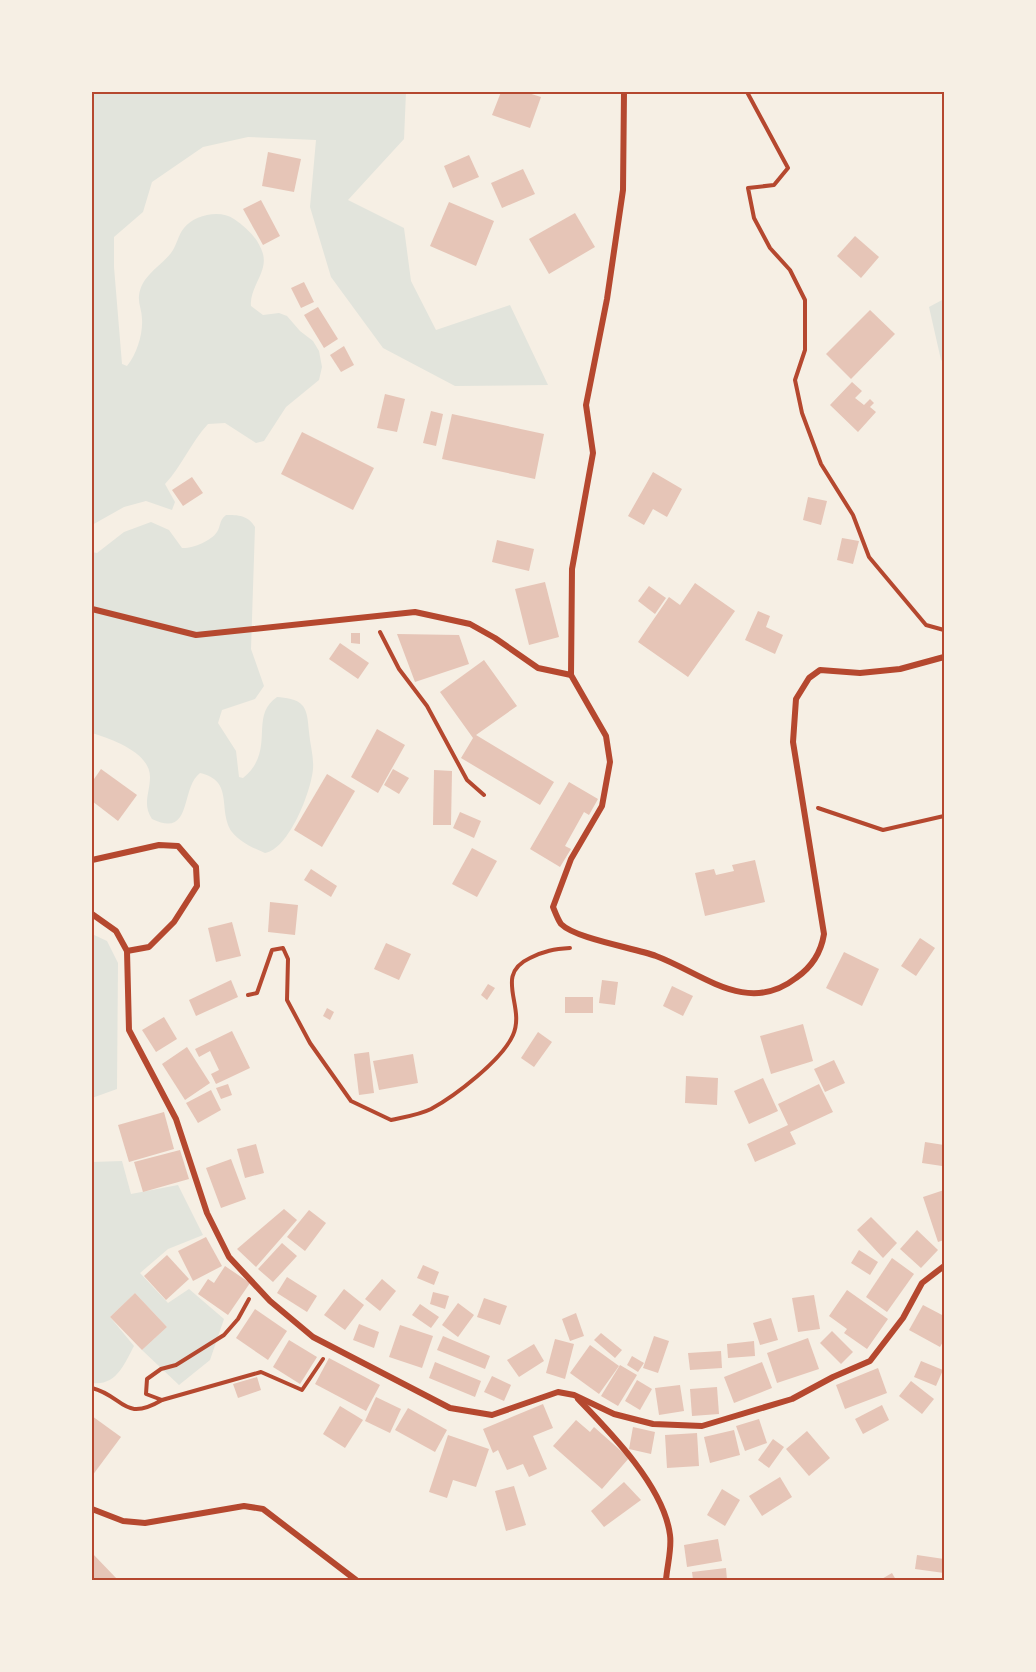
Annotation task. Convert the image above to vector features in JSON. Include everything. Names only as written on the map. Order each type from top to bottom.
[{"type":"street","points":[[624,92],[623,190],[607,299],[586,405],[593,453],[572,569],[571,675],[606,736],[610,762],[602,806],[571,859],[553,907],[561,924],[608,942],[675,963],[713,985],[739,993],[770,992],[789,984],[813,962],[822,947],[824,934],[793,742],[796,699],[809,678],[820,670],[860,673],[900,669],[945,657]]},
{"type":"street","points":[[92,609],[196,635],[415,612],[470,624],[495,638],[538,668],[571,675]]},
{"type":"street","points":[[92,860],[159,844],[178,846],[196,867],[197,886],[174,922],[148,947],[127,951]]},
{"type":"street","points":[[92,914],[116,931],[127,951],[129,1030],[176,1119],[207,1214],[229,1257],[270,1301],[313,1337],[450,1408],[492,1415],[558,1392],[574,1395],[614,1414],[653,1424],[702,1425],[792,1399],[833,1377],[870,1362],[903,1318],[922,1283],[945,1266]]},
{"type":"street","points":[[574,1395],[608,1430],[644,1477],[664,1511],[671,1536],[666,1581]]},
{"type":"street","points":[[92,1509],[123,1521],[144,1523],[244,1506],[263,1509],[357,1581]]},
{"type":"path","points":[[747,92],[788,168],[774,185],[748,188],[753,218],[770,248],[790,270],[805,300],[804,350],[795,380],[806,423],[821,464],[853,515],[869,557],[926,625],[945,630]]},
{"type":"path","points":[[371,615],[399,669],[427,706],[467,780],[484,795]]},
{"type":"path","points":[[804,803],[883,830],[945,816]]},
{"type":"path","points":[[248,995],[257,993],[263,982],[272,950],[284,948],[288,959],[287,999],[310,1043],[351,1101],[391,1120],[431,1109],[495,1062],[513,1034],[516,1012],[511,977],[518,963],[547,949],[608,942]]},
{"type":"path","points":[[162,1400],[146,1394],[147,1379],[161,1369],[176,1365],[224,1335],[238,1319],[257,1286]]},
{"type":"path","points":[[92,1388],[102,1391],[124,1408],[147,1409],[162,1400],[261,1372],[302,1390],[328,1352]]},
{"type":"shaded area","points":[[92,92],[406,92],[404,139],[348,200],[404,228],[411,281],[436,330],[510,305],[548,385],[455,386],[383,348],[331,277],[310,207],[316,140],[248,137],[203,147],[152,182],[143,212],[114,237],[114,267],[122,364],[127,366],[131,361],[140,337],[142,319],[139,299],[143,283],[171,253],[188,223],[208,215],[222,214],[234,219],[248,230],[263,254],[263,267],[251,299],[251,306],[263,315],[279,313],[287,316],[300,331],[313,341],[319,351],[322,367],[319,380],[286,407],[264,441],[256,443],[225,423],[208,424],[165,484],[175,502],[172,510],[146,501],[124,507],[92,525]]},
{"type":"shaded area","points":[[944,299],[944,362],[941,360],[929,307]]},
{"type":"shaded area","points":[[226,515],[246,518],[255,527],[251,649],[264,686],[255,699],[222,710],[218,723],[236,751],[239,777],[243,778],[259,756],[264,714],[277,697],[300,703],[308,718],[313,769],[308,791],[290,831],[274,849],[265,853],[235,836],[228,823],[222,789],[218,782],[200,773],[194,780],[180,817],[174,822],[165,823],[152,819],[147,808],[150,777],[144,760],[128,748],[92,733],[92,552],[97,553],[124,532],[151,522],[169,530],[182,548],[191,547],[201,544],[214,535]]},
{"type":"shaded area","points":[[92,934],[107,941],[118,963],[117,1089],[92,1098]]},
{"type":"shaded area","points":[[122,1161],[131,1194],[178,1185],[203,1235],[168,1249],[140,1273],[168,1303],[189,1289],[224,1319],[210,1360],[179,1385],[142,1350],[167,1327],[135,1293],[110,1317],[134,1346],[123,1367],[113,1378],[100,1383],[92,1383],[92,1162]]},
{"type":"building","points":[[501,92],[525,92],[541,97],[530,128],[492,115]]},
{"type":"building","points":[[268,152],[301,159],[294,192],[262,186]]},
{"type":"building","points":[[469,155],[479,177],[453,188],[444,166]]},
{"type":"building","points":[[523,169],[535,194],[502,208],[491,183]]},
{"type":"building","points":[[261,200],[280,236],[263,245],[243,209]]},
{"type":"building","points":[[449,202],[494,221],[476,266],[430,246]]},
{"type":"building","points":[[575,213],[595,247],[549,274],[529,239]]},
{"type":"building","points":[[855,236],[879,257],[861,278],[837,256]]},
{"type":"building","points":[[304,282],[314,302],[301,308],[291,288]]},
{"type":"building","points":[[318,307],[338,339],[324,348],[304,315]]},
{"type":"building","points":[[870,310],[895,334],[851,379],[826,354]]},
{"type":"building","points":[[344,346],[354,365],[341,372],[330,355]]},
{"type":"building","points":[[852,382],[862,391],[855,398],[864,405],[870,399],[874,403],[870,407],[876,412],[858,432],[830,405]]},
{"type":"building","points":[[385,394],[405,399],[397,432],[377,428]]},
{"type":"building","points":[[431,411],[443,414],[436,446],[423,443]]},
{"type":"building","points":[[452,414],[544,434],[535,479],[442,459]]},
{"type":"building","points":[[302,432],[374,468],[353,510],[281,474]]},
{"type":"building","points":[[653,472],[682,489],[667,517],[653,509],[644,525],[628,516]]},
{"type":"building","points":[[192,477],[203,493],[183,506],[172,490]]},
{"type":"building","points":[[808,497],[827,501],[821,525],[803,520]]},
{"type":"building","points":[[842,538],[859,541],[853,564],[837,560]]},
{"type":"building","points":[[497,540],[534,549],[529,571],[492,562]]},
{"type":"building","points":[[545,582],[559,637],[529,645],[515,589]]},
{"type":"building","points":[[695,583],[735,611],[688,677],[638,642],[669,597],[680,605]]},
{"type":"building","points":[[649,586],[666,598],[655,614],[638,601]]},
{"type":"building","points":[[758,611],[770,616],[766,627],[783,635],[775,654],[745,640]]},
{"type":"building","points":[[351,633],[360,633],[360,644],[351,643]]},
{"type":"building","points":[[397,634],[459,635],[469,664],[415,682]]},
{"type":"building","points":[[340,643],[369,663],[358,679],[329,659]]},
{"type":"building","points":[[484,660],[517,706],[476,735],[554,782],[540,805],[461,758],[473,738],[440,692]]},
{"type":"building","points":[[377,729],[405,745],[378,793],[351,777]]},
{"type":"building","points":[[101,769],[137,795],[118,821],[92,801],[92,782]]},
{"type":"building","points":[[393,769],[409,778],[399,794],[384,785]]},
{"type":"building","points":[[434,770],[452,771],[451,825],[433,825]]},
{"type":"building","points":[[327,774],[355,791],[322,847],[294,830]]},
{"type":"building","points":[[569,782],[598,799],[589,815],[584,812],[565,846],[571,849],[560,867],[530,849]]},
{"type":"building","points":[[460,812],[481,821],[474,838],[453,828]]},
{"type":"building","points":[[472,848],[497,861],[477,897],[452,884]]},
{"type":"building","points":[[755,860],[765,902],[705,916],[695,873],[714,869],[716,875],[734,871],[732,865]]},
{"type":"building","points":[[311,869],[337,886],[331,897],[304,880]]},
{"type":"building","points":[[270,902],[298,905],[295,935],[268,932]]},
{"type":"building","points":[[232,922],[241,956],[216,962],[208,928]]},
{"type":"building","points":[[920,938],[935,948],[916,976],[901,966]]},
{"type":"building","points":[[386,943],[411,954],[399,980],[374,969]]},
{"type":"building","points":[[844,952],[879,969],[862,1006],[826,988]]},
{"type":"building","points":[[231,980],[238,997],[196,1016],[189,1000]]},
{"type":"building","points":[[602,980],[618,982],[615,1005],[599,1003]]},
{"type":"building","points":[[488,984],[495,988],[487,1000],[481,995]]},
{"type":"building","points":[[672,986],[693,996],[683,1016],[663,1006]]},
{"type":"building","points":[[565,997],[593,997],[593,1013],[565,1013]]},
{"type":"building","points":[[327,1008],[334,1012],[330,1020],[323,1016]]},
{"type":"building","points":[[164,1017],[177,1039],[156,1052],[142,1030]]},
{"type":"building","points":[[803,1024],[813,1061],[771,1074],[760,1036]]},
{"type":"building","points":[[232,1031],[250,1068],[216,1084],[211,1074],[219,1070],[210,1051],[199,1057],[195,1049]]},
{"type":"building","points":[[538,1032],[552,1042],[534,1067],[521,1058]]},
{"type":"building","points":[[187,1047],[210,1083],[185,1100],[162,1064]]},
{"type":"building","points":[[369,1052],[374,1093],[359,1095],[354,1054]]},
{"type":"building","points":[[413,1054],[418,1083],[379,1090],[373,1061]]},
{"type":"building","points":[[834,1060],[845,1083],[825,1092],[814,1069]]},
{"type":"building","points":[[686,1076],[718,1078],[717,1105],[685,1103]]},
{"type":"building","points":[[763,1078],[778,1111],[749,1124],[734,1091]]},
{"type":"building","points":[[228,1084],[232,1095],[221,1099],[216,1088]]},
{"type":"building","points":[[819,1084],[833,1112],[790,1132],[796,1144],[755,1162],[747,1144],[788,1125],[778,1104]]},
{"type":"building","points":[[211,1090],[221,1110],[198,1123],[186,1103]]},
{"type":"building","points":[[164,1112],[174,1149],[129,1162],[118,1125]]},
{"type":"building","points":[[925,1142],[944,1145],[942,1166],[922,1163]]},
{"type":"building","points":[[256,1144],[264,1173],[245,1178],[237,1149]]},
{"type":"building","points":[[180,1150],[189,1179],[143,1192],[134,1162]]},
{"type":"building","points":[[231,1159],[246,1199],[221,1208],[206,1168]]},
{"type":"building","points":[[944,1190],[944,1240],[938,1242],[923,1197]]},
{"type":"building","points":[[284,1209],[297,1220],[256,1267],[237,1249]]},
{"type":"building","points":[[309,1210],[326,1223],[305,1251],[287,1237]]},
{"type":"building","points":[[871,1217],[897,1243],[883,1258],[857,1230]]},
{"type":"building","points":[[917,1230],[938,1250],[921,1268],[900,1249]]},
{"type":"building","points":[[206,1237],[222,1266],[193,1281],[178,1251]]},
{"type":"building","points":[[282,1243],[297,1256],[273,1282],[258,1269]]},
{"type":"building","points":[[859,1250],[878,1262],[870,1275],[851,1263]]},
{"type":"building","points":[[167,1255],[189,1279],[166,1300],[144,1276]]},
{"type":"building","points":[[892,1258],[914,1274],[887,1312],[866,1297]]},
{"type":"building","points":[[423,1265],[439,1272],[434,1285],[417,1278]]},
{"type":"building","points":[[225,1266],[250,1283],[228,1315],[198,1294],[208,1279],[214,1283]]},
{"type":"building","points":[[287,1277],[317,1296],[307,1312],[277,1293]]},
{"type":"building","points":[[382,1279],[396,1291],[380,1311],[365,1299]]},
{"type":"building","points":[[344,1289],[364,1305],[345,1330],[324,1315]]},
{"type":"building","points":[[847,1290],[888,1319],[867,1349],[844,1333],[847,1329],[829,1316]]},
{"type":"building","points":[[433,1292],[449,1296],[445,1309],[430,1304]]},
{"type":"building","points":[[135,1293],[167,1327],[142,1350],[110,1317]]},
{"type":"building","points":[[814,1295],[820,1329],[798,1332],[792,1298]]},
{"type":"building","points":[[484,1298],[507,1306],[500,1325],[477,1317]]},
{"type":"building","points":[[458,1303],[474,1315],[458,1337],[442,1325]]},
{"type":"building","points":[[420,1304],[439,1317],[431,1328],[412,1315]]},
{"type":"building","points":[[923,1305],[944,1316],[944,1340],[940,1347],[909,1330]]},
{"type":"building","points":[[255,1309],[287,1331],[268,1360],[236,1338]]},
{"type":"building","points":[[576,1313],[584,1336],[570,1341],[562,1319]]},
{"type":"building","points":[[771,1318],[778,1340],[760,1345],[753,1323]]},
{"type":"building","points":[[359,1324],[379,1332],[374,1348],[353,1340]]},
{"type":"building","points":[[400,1325],[433,1336],[422,1368],[389,1357]]},
{"type":"building","points":[[832,1331],[853,1352],[841,1364],[820,1343]]},
{"type":"building","points":[[601,1333],[622,1350],[615,1358],[594,1340]]},
{"type":"building","points":[[443,1336],[490,1356],[485,1369],[437,1350]]},
{"type":"building","points":[[654,1336],[669,1341],[658,1373],[643,1368]]},
{"type":"building","points":[[808,1338],[819,1369],[777,1383],[767,1353]]},
{"type":"building","points":[[555,1339],[574,1344],[565,1379],[546,1373]]},
{"type":"building","points":[[289,1340],[317,1357],[300,1384],[273,1367]]},
{"type":"building","points":[[754,1341],[755,1356],[728,1358],[727,1344]]},
{"type":"building","points":[[534,1344],[544,1361],[519,1377],[507,1360]]},
{"type":"building","points":[[590,1345],[619,1366],[599,1394],[570,1373]]},
{"type":"building","points":[[721,1351],[722,1368],[690,1370],[688,1353]]},
{"type":"building","points":[[632,1356],[644,1363],[638,1372],[627,1365]]},
{"type":"building","points":[[329,1358],[380,1385],[366,1411],[315,1384]]},
{"type":"building","points":[[921,1361],[943,1370],[936,1386],[914,1377]]},
{"type":"building","points":[[435,1362],[481,1381],[475,1397],[429,1378]]},
{"type":"building","points":[[762,1362],[772,1388],[734,1403],[724,1377]]},
{"type":"building","points":[[620,1365],[637,1375],[618,1406],[601,1396]]},
{"type":"building","points":[[878,1368],[887,1393],[845,1409],[836,1385]]},
{"type":"building","points":[[492,1376],[511,1385],[504,1401],[484,1392]]},
{"type":"building","points":[[257,1377],[261,1390],[238,1398],[233,1384]]},
{"type":"building","points":[[637,1380],[652,1389],[640,1410],[625,1401]]},
{"type":"building","points":[[911,1381],[934,1399],[922,1414],[899,1396]]},
{"type":"building","points":[[680,1385],[684,1411],[659,1415],[655,1388]]},
{"type":"building","points":[[717,1387],[719,1414],[692,1416],[690,1389]]},
{"type":"building","points":[[376,1397],[401,1409],[390,1433],[365,1421]]},
{"type":"building","points":[[543,1404],[553,1428],[533,1436],[547,1469],[529,1477],[523,1464],[507,1470],[498,1450],[493,1453],[483,1429]]},
{"type":"building","points":[[882,1405],[889,1420],[863,1434],[855,1419]]},
{"type":"building","points":[[340,1406],[363,1420],[345,1448],[323,1434]]},
{"type":"building","points":[[408,1408],[447,1430],[435,1452],[395,1430]]},
{"type":"building","points":[[92,1416],[121,1437],[92,1476]]},
{"type":"building","points":[[759,1419],[767,1443],[745,1451],[736,1426]]},
{"type":"building","points":[[576,1420],[590,1432],[594,1427],[629,1458],[602,1489],[553,1446]]},
{"type":"building","points":[[633,1427],[655,1432],[651,1454],[629,1449]]},
{"type":"building","points":[[734,1430],[740,1455],[710,1463],[704,1437]]},
{"type":"building","points":[[807,1431],[830,1458],[809,1476],[786,1449]]},
{"type":"building","points":[[697,1433],[699,1466],[667,1468],[665,1435]]},
{"type":"building","points":[[448,1435],[489,1449],[476,1487],[453,1480],[447,1498],[429,1492]]},
{"type":"building","points":[[773,1439],[784,1447],[769,1468],[758,1460]]},
{"type":"building","points":[[780,1477],[792,1497],[762,1516],[749,1496]]},
{"type":"building","points":[[624,1482],[641,1500],[604,1527],[591,1511]]},
{"type":"building","points":[[514,1486],[526,1525],[506,1531],[495,1491]]},
{"type":"building","points":[[722,1489],[740,1500],[725,1526],[707,1515]]},
{"type":"building","points":[[718,1539],[722,1561],[687,1567],[684,1545]]},
{"type":"building","points":[[92,1553],[118,1580],[92,1580]]},
{"type":"building","points":[[917,1555],[944,1559],[944,1573],[915,1569]]},
{"type":"building","points":[[726,1568],[727,1580],[693,1580],[692,1572]]},
{"type":"building","points":[[892,1573],[896,1580],[880,1580]]}]
